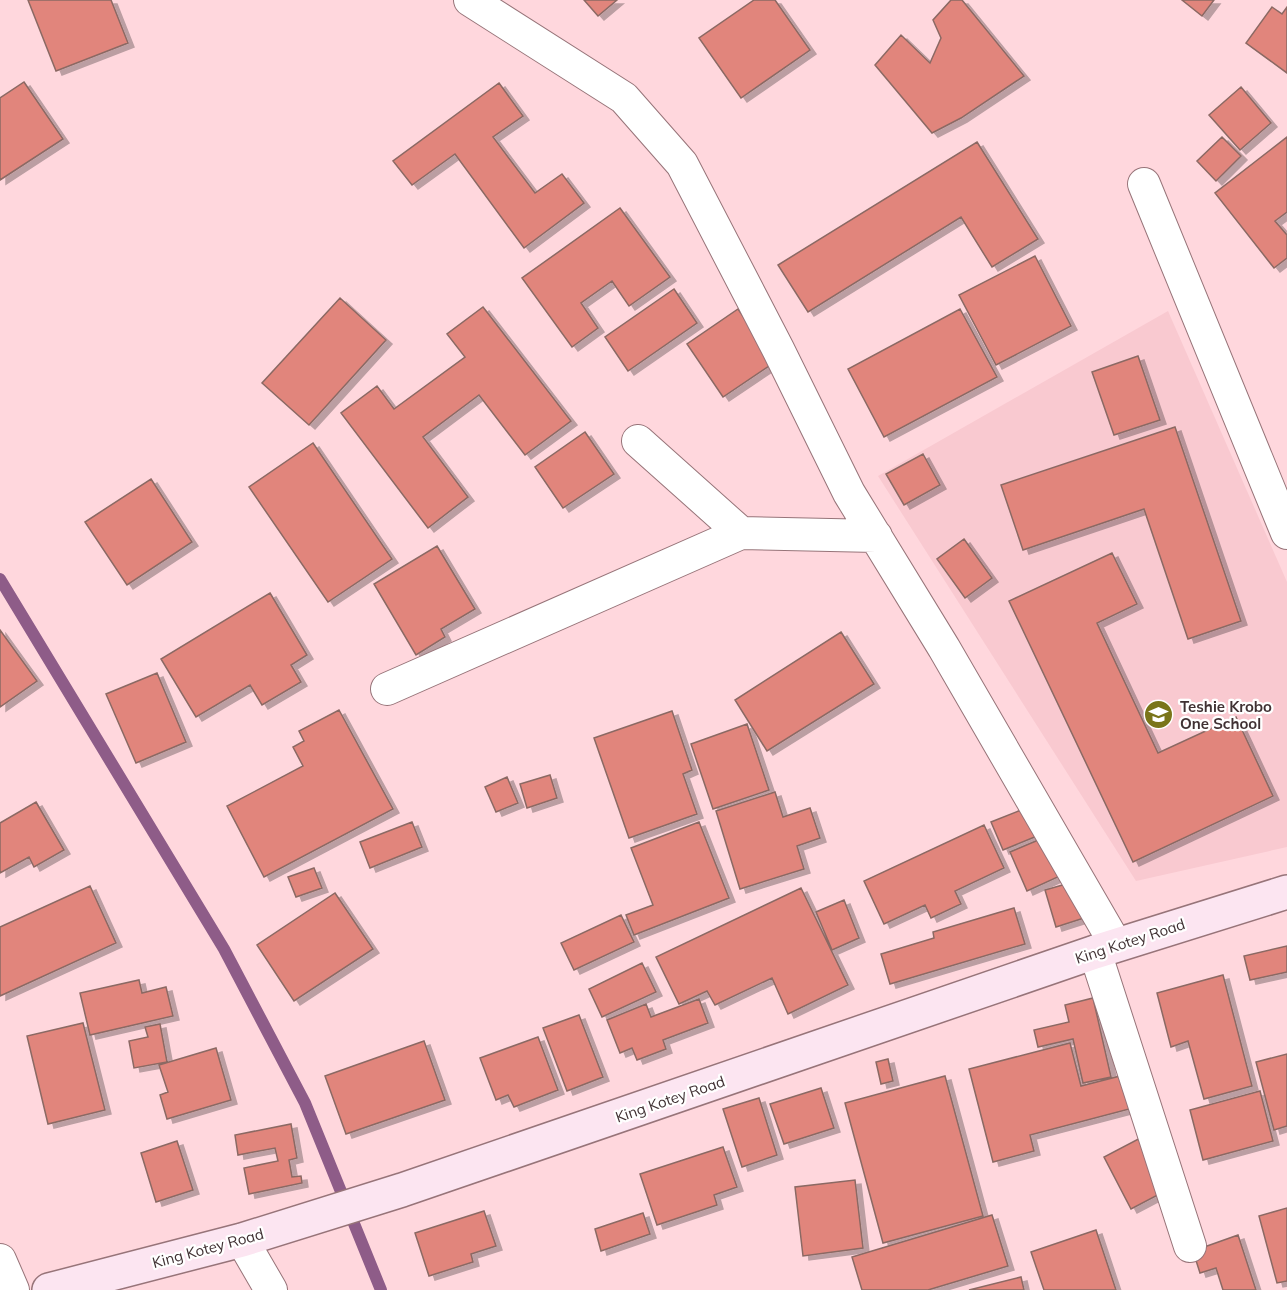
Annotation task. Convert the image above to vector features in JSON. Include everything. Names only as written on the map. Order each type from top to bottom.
[{"type":"street","points":[[470,0],[624,98],[682,164],[778,349],[849,493],[944,648],[1106,949],[1190,1246]]},
{"type":"street","points":[[1144,184],[1287,533]]},
{"type":"street","points":[[638,441],[741,533]]},
{"type":"street","points":[[387,689],[741,533],[876,536]]},
{"type":"street","name":"King Kotey Road","points":[[49,1290],[242,1240],[402,1190],[1106,949],[1287,892]]},
{"type":"street","points":[[242,1240],[271,1290]]},
{"type":"street","points":[[0,1260],[13,1290]]},
{"type":"shaded area","name":"Teshie Krobo One School","points":[[1168,311],[1287,582],[1287,847],[1136,881],[878,476]]},
{"type":"building","points":[[28,0],[111,0],[128,43],[56,71]]},
{"type":"building","points":[[584,0],[617,0],[598,16]]},
{"type":"building","points":[[754,0],[775,0],[810,50],[741,98],[699,38]]},
{"type":"building","points":[[951,0],[962,0],[1024,76],[961,118],[932,133],[875,65],[901,35],[930,63],[941,38],[933,20]]},
{"type":"building","points":[[1182,0],[1214,0],[1202,16]]},
{"type":"building","points":[[1272,7],[1282,14],[1287,7],[1287,73],[1246,43]]},
{"type":"building","points":[[24,82],[63,139],[0,180],[0,98]]},
{"type":"building","points":[[499,83],[523,116],[493,137],[535,193],[562,174],[584,203],[524,248],[455,154],[412,185],[393,161]]},
{"type":"building","points":[[1241,87],[1271,123],[1240,150],[1209,115]]},
{"type":"building","points":[[1222,137],[1241,156],[1216,181],[1197,161]]},
{"type":"building","points":[[1287,137],[1287,212],[1275,221],[1287,235],[1287,258],[1274,268],[1215,193]]},
{"type":"building","points":[[977,142],[1038,239],[992,267],[961,217],[808,312],[778,265]]},
{"type":"building","points":[[620,208],[670,277],[629,306],[612,281],[581,303],[598,328],[572,347],[522,278]]},
{"type":"building","points":[[1035,256],[1071,326],[996,365],[959,295]]},
{"type":"building","points":[[674,289],[697,323],[628,371],[605,337]]},
{"type":"building","points":[[340,298],[386,340],[309,425],[262,383]]},
{"type":"building","points":[[483,307],[571,421],[525,455],[479,395],[423,437],[468,497],[428,528],[341,413],[377,386],[394,409],[465,357],[447,334]]},
{"type":"building","points":[[738,309],[775,362],[723,397],[687,344]]},
{"type":"building","points":[[960,309],[997,377],[884,437],[848,369]]},
{"type":"building","points":[[1138,356],[1160,420],[1114,435],[1092,372]]},
{"type":"building","points":[[1175,427],[1241,621],[1188,639],[1144,509],[1023,550],[1001,485]]},
{"type":"building","points":[[585,432],[614,474],[563,508],[535,467]]},
{"type":"building","points":[[313,443],[392,559],[328,602],[249,487]]},
{"type":"building","points":[[923,454],[940,485],[904,505],[886,474]]},
{"type":"building","points":[[151,479],[192,542],[127,585],[85,522]]},
{"type":"building","points":[[964,539],[992,578],[965,598],[937,559]]},
{"type":"building","points":[[437,546],[475,609],[441,629],[445,637],[416,655],[374,584]]},
{"type":"building","points":[[1112,553],[1137,604],[1097,623],[1158,753],[1236,717],[1273,796],[1133,862],[1009,601]]},
{"type":"building","points":[[270,593],[307,655],[291,665],[301,682],[262,705],[250,685],[196,717],[161,659]]},
{"type":"building","points":[[0,630],[37,681],[0,707]]},
{"type":"building","points":[[841,632],[874,684],[767,751],[735,700]]},
{"type":"building","points":[[157,673],[186,742],[136,763],[106,694]]},
{"type":"building","points":[[339,710],[393,809],[264,877],[227,806],[303,766],[293,747],[304,741],[299,731]]},
{"type":"building","points":[[672,711],[692,770],[683,774],[697,814],[629,838],[594,738]]},
{"type":"building","points":[[747,724],[769,790],[713,809],[691,744]]},
{"type":"building","points":[[550,775],[557,798],[527,808],[520,784]]},
{"type":"building","points":[[507,777],[518,803],[496,812],[485,787]]},
{"type":"building","points":[[775,792],[783,817],[810,808],[820,838],[797,846],[804,869],[740,889],[716,811]]},
{"type":"building","points":[[36,802],[64,850],[34,867],[29,857],[0,873],[0,823]]},
{"type":"building","points":[[1026,808],[1037,836],[1003,850],[991,822]]},
{"type":"building","points":[[412,822],[422,847],[370,868],[360,842]]},
{"type":"building","points":[[699,822],[729,898],[634,935],[626,915],[653,905],[631,848]]},
{"type":"building","points":[[984,825],[1004,868],[955,891],[961,904],[931,918],[925,905],[884,924],[864,881]]},
{"type":"building","points":[[1043,838],[1060,876],[1027,891],[1010,852]]},
{"type":"building","points":[[314,868],[322,888],[296,897],[288,877]]},
{"type":"building","points":[[1073,882],[1084,918],[1056,927],[1045,890]]},
{"type":"building","points":[[90,886],[116,943],[0,996],[0,927]]},
{"type":"building","points":[[801,888],[848,985],[788,1014],[772,978],[715,1005],[707,991],[679,1004],[656,957]]},
{"type":"building","points":[[335,893],[373,949],[294,1001],[257,945]]},
{"type":"building","points":[[844,900],[859,938],[832,950],[816,912]]},
{"type":"building","points":[[1014,908],[1025,944],[890,984],[881,954],[934,938],[933,932]]},
{"type":"building","points":[[621,915],[634,942],[574,970],[561,943]]},
{"type":"building","points":[[1287,946],[1287,972],[1250,980],[1244,956]]},
{"type":"building","points":[[642,963],[656,992],[602,1017],[589,989]]},
{"type":"building","points":[[1223,975],[1252,1086],[1204,1099],[1188,1041],[1171,1047],[1157,993]]},
{"type":"building","points":[[139,980],[142,993],[166,987],[173,1016],[90,1035],[80,993]]},
{"type":"building","points":[[1093,998],[1111,1077],[1083,1083],[1073,1039],[1038,1047],[1034,1030],[1069,1022],[1065,1005]]},
{"type":"building","points":[[699,999],[708,1023],[663,1040],[666,1049],[637,1060],[632,1048],[620,1053],[607,1020],[646,1004],[651,1017]]},
{"type":"building","points":[[579,1015],[603,1077],[567,1091],[543,1028]]},
{"type":"building","points":[[83,1023],[105,1110],[48,1124],[27,1036]]},
{"type":"building","points":[[160,1024],[167,1062],[134,1068],[129,1041],[148,1037],[145,1027]]},
{"type":"building","points":[[538,1037],[558,1090],[514,1107],[508,1095],[496,1100],[480,1058]]},
{"type":"building","points":[[424,1041],[445,1100],[346,1134],[325,1076]]},
{"type":"building","points":[[1070,1043],[1081,1086],[1124,1075],[1133,1108],[1030,1135],[1034,1151],[993,1162],[969,1069]]},
{"type":"building","points":[[216,1048],[231,1100],[167,1119],[160,1095],[168,1092],[159,1065]]},
{"type":"building","points":[[1287,1054],[1287,1126],[1274,1130],[1256,1062]]},
{"type":"building","points":[[888,1059],[893,1081],[881,1084],[876,1062]]},
{"type":"building","points":[[945,1076],[983,1216],[883,1243],[845,1103]]},
{"type":"building","points":[[821,1088],[834,1128],[784,1144],[770,1104]]},
{"type":"building","points":[[1260,1091],[1273,1141],[1203,1160],[1190,1110]]},
{"type":"building","points":[[759,1098],[777,1155],[742,1167],[723,1109]]},
{"type":"building","points":[[291,1124],[297,1158],[289,1160],[292,1177],[301,1176],[302,1183],[249,1194],[244,1168],[278,1161],[275,1148],[238,1155],[235,1135]]},
{"type":"building","points":[[1146,1135],[1173,1187],[1131,1209],[1104,1157]]},
{"type":"building","points":[[177,1141],[193,1190],[156,1202],[141,1153]]},
{"type":"building","points":[[723,1147],[737,1187],[714,1195],[717,1205],[657,1225],[640,1174]]},
{"type":"building","points":[[855,1180],[863,1248],[803,1256],[795,1187]]},
{"type":"building","points":[[1287,1208],[1287,1281],[1277,1283],[1259,1216]]},
{"type":"building","points":[[484,1211],[496,1246],[471,1254],[473,1262],[429,1276],[415,1233]]},
{"type":"building","points":[[643,1213],[650,1234],[601,1251],[595,1229]]},
{"type":"building","points":[[992,1215],[1008,1266],[928,1290],[862,1290],[852,1257]]},
{"type":"building","points":[[1096,1230],[1116,1290],[1044,1290],[1031,1252]]},
{"type":"building","points":[[1238,1235],[1256,1290],[1223,1290],[1216,1268],[1200,1273],[1193,1251]]},
{"type":"building","points":[[1021,1277],[1024,1290],[969,1290]]},
{"type":"waterway","points":[[0,579],[224,949],[305,1103],[381,1290]]},
{"type":"place","name":"Teshie Krobo One School","points":[[1159,715]]}]
